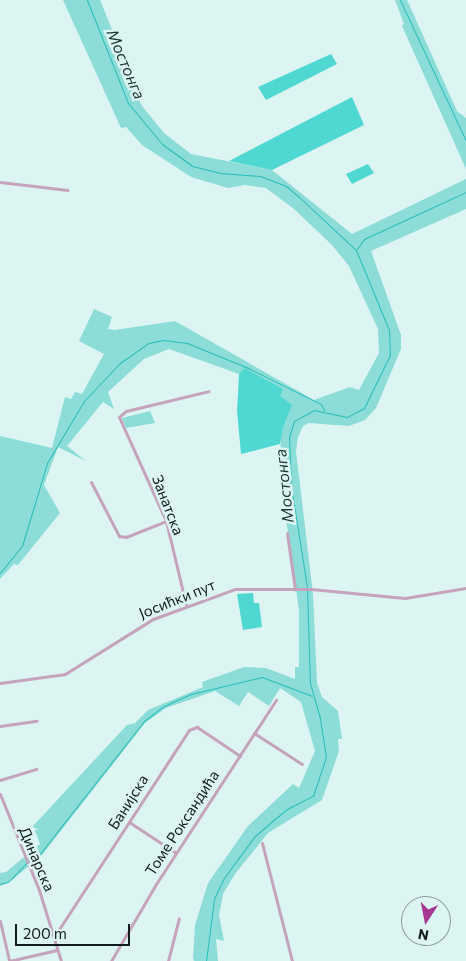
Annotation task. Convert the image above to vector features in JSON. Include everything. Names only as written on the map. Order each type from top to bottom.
[{"type":"street","points":[[0,182],[68,190]]},
{"type":"street","name":"Занатска","points":[[186,605],[166,522],[119,417],[126,411],[208,391]]},
{"type":"street","points":[[91,482],[119,536],[126,537],[166,522]]},
{"type":"street","points":[[286,533],[296,589]]},
{"type":"street","name":"Јосићки пут","points":[[0,683],[64,674],[136,628],[186,605],[235,589],[296,589],[405,598],[466,588]]},
{"type":"street","name":"Томе Роксандића","points":[[112,961],[176,853],[276,700]]},
{"type":"street","points":[[0,726],[37,721]]},
{"type":"street","name":"Банијска","points":[[54,938],[194,726],[240,756]]},
{"type":"street","points":[[254,734],[302,764]]},
{"type":"street","points":[[0,780],[36,769]]},
{"type":"street","name":"Динарска","points":[[0,794],[28,866],[61,961]]},
{"type":"street","points":[[129,822],[176,853]]},
{"type":"street","points":[[262,843],[292,961]]},
{"type":"street","points":[[168,961],[179,918]]},
{"type":"street","points":[[0,921],[9,961],[57,950]]},
{"type":"shaded area","points":[[63,0],[100,0],[133,81],[130,83],[142,106],[164,133],[191,154],[272,170],[352,234],[466,179],[466,209],[371,251],[401,335],[401,349],[376,408],[365,420],[349,426],[309,423],[303,426],[298,437],[296,451],[313,594],[317,683],[322,697],[338,711],[342,739],[338,739],[339,751],[322,800],[268,833],[235,874],[223,894],[219,915],[224,941],[216,939],[218,961],[194,961],[193,957],[195,925],[208,883],[248,826],[293,784],[299,788],[315,751],[301,702],[280,688],[269,706],[248,692],[239,706],[215,691],[166,708],[145,723],[42,855],[11,881],[0,886],[0,873],[6,872],[40,844],[33,826],[127,725],[135,723],[148,710],[203,687],[202,682],[244,667],[266,668],[295,679],[295,667],[299,667],[299,610],[281,484],[280,396],[244,368],[239,374],[169,349],[144,359],[108,392],[114,409],[103,402],[67,446],[86,461],[58,447],[44,485],[60,513],[18,565],[14,564],[0,579],[0,436],[52,448],[65,397],[71,399],[75,392],[82,394],[104,354],[79,341],[94,309],[112,317],[108,329],[115,330],[175,321],[314,400],[350,387],[359,390],[379,353],[378,329],[349,266],[332,245],[294,209],[266,188],[245,185],[228,188],[191,177],[142,145],[126,127],[121,128]]},
{"type":"shaded area","points":[[395,0],[407,0],[457,111],[466,118],[466,169],[402,26],[404,24]]},
{"type":"shaded area","points":[[331,54],[337,64],[266,100],[258,87]]},
{"type":"shaded area","points":[[352,97],[364,125],[272,170],[229,161]]},
{"type":"shaded area","points":[[368,164],[374,173],[352,184],[346,174]]},
{"type":"shaded area","points":[[244,368],[283,389],[280,396],[292,405],[283,427],[280,444],[241,454],[237,411],[239,374]]},
{"type":"shaded area","points":[[150,411],[155,423],[126,428],[122,418]]},
{"type":"shaded area","points":[[253,593],[254,603],[259,603],[262,627],[243,630],[237,594]]},
{"type":"waterway","name":"Мостонга","points":[[87,0],[128,103],[162,144],[192,166],[220,173],[260,176],[286,186],[356,250],[389,330],[390,355],[364,408],[347,417],[314,410],[294,421],[289,437],[291,486],[307,587]]},
{"type":"waterway","points":[[400,0],[466,141]]},
{"type":"waterway","points":[[357,249],[364,239],[466,192]]},
{"type":"waterway","points":[[0,573],[22,546],[47,463],[84,401],[120,363],[149,343],[163,340],[187,343],[248,368],[321,404],[324,410]]},
{"type":"waterway","name":"Мостонга","points":[[206,961],[214,899],[224,878],[254,837],[287,809],[313,796],[326,757],[320,718],[310,684],[307,591]]},
{"type":"waterway","points":[[0,884],[8,882],[27,862],[39,855],[144,721],[164,706],[191,694],[262,677],[312,696]]}]
